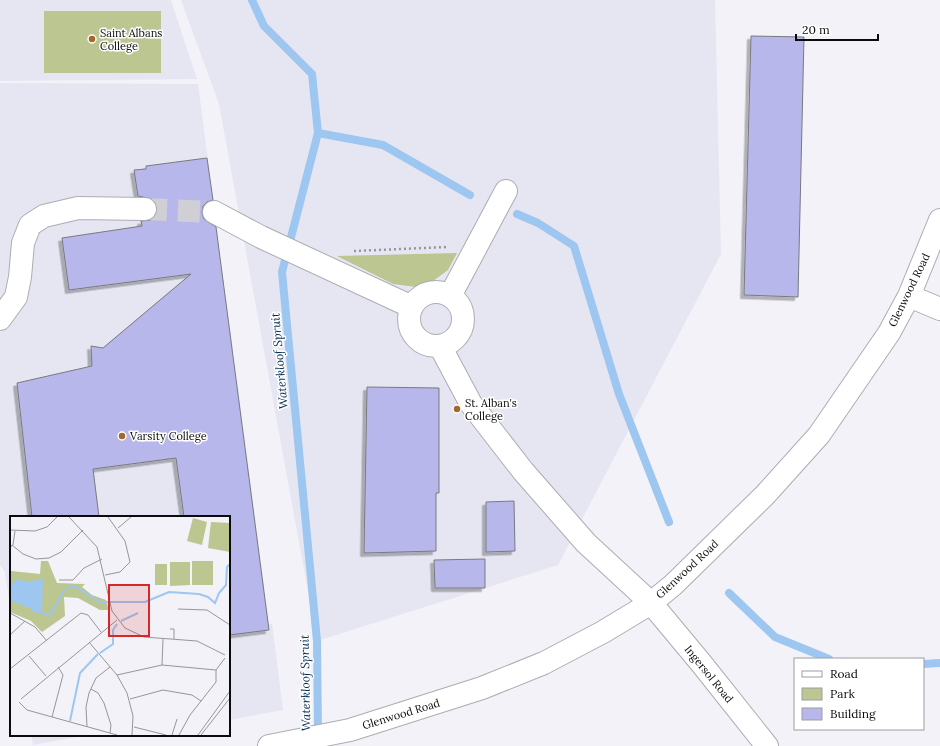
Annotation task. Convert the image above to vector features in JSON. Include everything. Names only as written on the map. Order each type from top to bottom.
[{"type":"street","points":[[450,296],[506,191]]},
{"type":"street","points":[[0,319],[16,298],[20,277],[23,243],[30,225],[44,216],[63,210],[91,207],[145,209]]},
{"type":"street","points":[[214,212],[261,237],[412,307]]},
{"type":"street","name":"Glenwood Road","points":[[269,746],[350,730],[482,688],[544,663],[603,632],[651,603],[673,585],[765,495],[812,444],[832,417],[888,333],[909,296],[940,220]]},
{"type":"street","points":[[437,292],[450,296],[460,306],[463,314],[463,323],[460,332],[454,339],[440,346],[429,346],[414,336],[409,319],[412,307],[420,297],[429,293],[437,292]]},
{"type":"street","points":[[909,296],[940,309]]},
{"type":"street","name":"Ingersol Road","points":[[440,346],[471,404],[523,471],[557,512],[586,543],[651,603],[767,746]]},
{"type":"path","points":[[352,252],[461,247],[473,252]]},
{"type":"shaded area","name":"Saint Albans College","points":[[0,0],[171,0],[197,79],[0,81]]},
{"type":"shaded area","name":"St. Alban's College","points":[[181,0],[715,0],[721,254],[558,565],[317,641],[219,104]]},
{"type":"shaded area","name":"Varsity College","points":[[0,83],[198,84],[218,237],[215,238],[216,242],[218,242],[233,349],[231,350],[233,364],[235,364],[269,624],[272,624],[283,710],[230,720],[230,516],[10,516],[10,605],[5,572],[0,565]]},
{"type":"shaded area","points":[[31,736],[82,736],[33,745]]},
{"type":"green space","points":[[44,11],[161,11],[161,73],[44,73]]},
{"type":"green space","points":[[457,253],[448,270],[433,281],[416,287],[393,284],[337,256]]},
{"type":"building","points":[[751,36],[804,37],[798,297],[744,295]]},
{"type":"building","points":[[207,158],[213,200],[207,202],[203,206],[202,213],[204,219],[216,227],[269,630],[230,635],[230,516],[184,516],[176,458],[93,469],[99,516],[32,516],[17,383],[92,366],[91,346],[103,348],[191,274],[69,290],[62,238],[142,226],[141,221],[151,220],[156,215],[156,203],[152,199],[138,196],[134,170],[146,169],[146,166]]},
{"type":"building","points":[[367,387],[439,388],[439,493],[436,493],[436,551],[364,553]]},
{"type":"building","points":[[514,501],[515,551],[486,552],[486,502]]},
{"type":"building","points":[[485,559],[485,588],[435,588],[434,560]]},
{"type":"waterway","name":"Waterkloof Spruit","points":[[252,0],[264,26],[312,74],[318,133],[282,272],[317,641],[318,735]]},
{"type":"waterway","points":[[318,133],[383,145],[470,195]]},
{"type":"waterway","points":[[517,214],[538,223],[574,246],[619,394],[669,522]]},
{"type":"waterway","points":[[729,593],[775,637],[827,658]]},
{"type":"waterway","points":[[924,664],[940,663]]},
{"type":"tunnel","points":[[145,209],[214,212]]},
{"type":"place","name":"Saint Albans College","points":[[92,39]]},
{"type":"place","name":"St. Alban's College","points":[[457,409]]},
{"type":"place","name":"Varsity College","points":[[122,436]]}]
